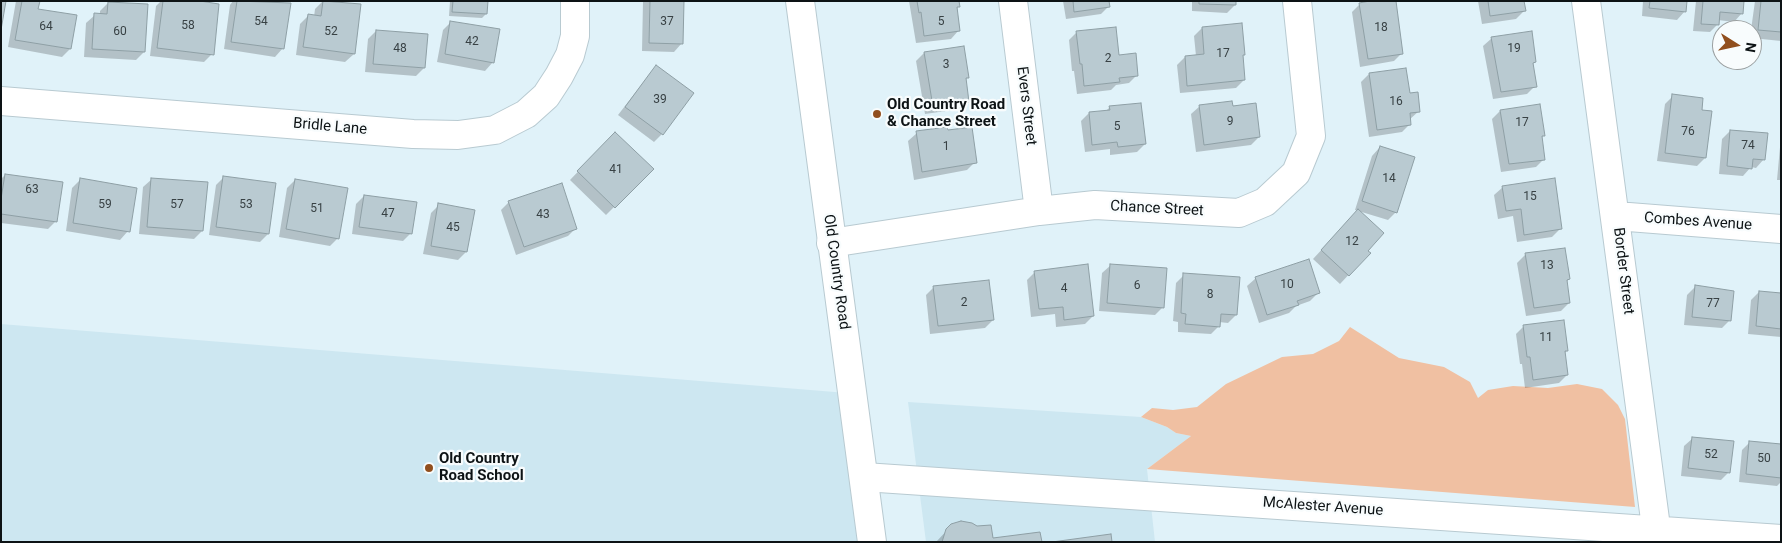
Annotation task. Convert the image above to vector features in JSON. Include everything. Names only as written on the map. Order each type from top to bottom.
[{"type":"street","name":"Bridle Lane","points":[[1,101],[412,134],[458,135],[495,130],[526,114],[546,96],[559,76],[570,55],[575,36],[575,1]]},
{"type":"street","name":"Old Country Road","points":[[800,1],[872,542]]},
{"type":"street","name":"Evers Street","points":[[1013,1],[1039,211]]},
{"type":"street","name":"Chance Street","points":[[832,243],[1039,211],[1095,205],[1238,213],[1266,202],[1296,173],[1311,136],[1297,1]]},
{"type":"street","name":"Border Street","points":[[1586,1],[1657,535]]},
{"type":"street","name":"Combes Avenue","points":[[1616,216],[1781,229]]},
{"type":"street","name":"McAlester Avenue","points":[[864,477],[1657,535],[1781,539]]},
{"type":"shaded area","name":"Old Country Road School","points":[[1,324],[847,393],[866,542],[1,542]]},
{"type":"shaded area","points":[[1350,327],[1399,358],[1444,367],[1470,382],[1478,398],[1488,390],[1513,386],[1548,388],[1577,384],[1602,389],[1618,405],[1625,419],[1635,507],[1147,469],[1191,436],[1176,433],[1167,427],[1141,417],[1152,408],[1173,410],[1197,407],[1226,384],[1282,357],[1313,354],[1339,341]]},
{"type":"shaded area","points":[[908,402],[1141,417],[1167,427],[1176,433],[1191,436],[1147,469],[1155,542],[926,542]]},
{"type":"building","points":[[1,1],[6,1],[1,30]]},
{"type":"building","points":[[22,1],[40,1],[38,9],[77,15],[71,49],[15,40]]},
{"type":"building","points":[[163,1],[200,1],[219,4],[214,55],[157,48]]},
{"type":"building","points":[[237,1],[291,3],[284,49],[231,42]]},
{"type":"building","points":[[323,1],[361,4],[355,54],[303,47],[308,14],[321,16]]},
{"type":"building","points":[[453,1],[488,1],[487,14],[452,12]]},
{"type":"building","points":[[650,1],[684,1],[683,44],[649,43]]},
{"type":"building","points":[[917,1],[959,1],[960,7],[957,7],[960,31],[924,36],[921,12],[919,13]]},
{"type":"building","points":[[1073,1],[1109,1],[1110,7],[1074,12]]},
{"type":"building","points":[[1199,1],[1236,1],[1236,5],[1199,4]]},
{"type":"building","points":[[1396,1],[1403,54],[1368,59],[1359,3]]},
{"type":"building","points":[[1488,1],[1524,1],[1526,11],[1490,16]]},
{"type":"building","points":[[1650,1],[1687,1],[1686,12],[1649,8]]},
{"type":"building","points":[[1703,1],[1744,1],[1743,14],[1720,12],[1719,20],[1712,20],[1712,25],[1701,24]]},
{"type":"building","points":[[1761,1],[1781,1],[1781,32],[1762,30],[1762,20],[1759,20]]},
{"type":"building","points":[[108,2],[148,4],[145,52],[92,49],[94,13],[107,14]]},
{"type":"building","points":[[450,21],[500,29],[494,63],[445,54]]},
{"type":"building","points":[[1242,23],[1245,80],[1187,86],[1185,56],[1204,54],[1202,27]]},
{"type":"building","points":[[1116,27],[1119,55],[1136,53],[1138,76],[1119,78],[1120,82],[1084,86],[1076,31]]},
{"type":"building","points":[[376,30],[428,34],[425,68],[373,64]]},
{"type":"building","points":[[1532,31],[1536,62],[1533,63],[1537,87],[1501,92],[1491,37]]},
{"type":"building","points":[[964,46],[969,78],[966,78],[969,102],[933,107],[924,52]]},
{"type":"building","points":[[656,65],[694,93],[663,135],[625,107]]},
{"type":"building","points":[[1406,68],[1410,93],[1418,92],[1420,112],[1410,113],[1411,125],[1377,130],[1369,73]]},
{"type":"building","points":[[1672,94],[1703,98],[1702,110],[1712,111],[1706,158],[1665,153]]},
{"type":"building","points":[[1232,101],[1233,106],[1256,103],[1260,137],[1204,145],[1199,105]]},
{"type":"building","points":[[1141,103],[1146,144],[1118,147],[1117,142],[1092,145],[1089,112],[1110,110],[1109,106]]},
{"type":"building","points":[[1540,104],[1545,136],[1542,136],[1545,160],[1509,164],[1500,110]]},
{"type":"building","points":[[947,127],[948,130],[972,127],[977,163],[922,172],[916,131]]},
{"type":"building","points":[[1730,130],[1768,133],[1765,160],[1753,159],[1752,169],[1727,166]]},
{"type":"building","points":[[615,132],[654,169],[615,208],[577,171]]},
{"type":"building","points":[[1380,146],[1415,157],[1397,213],[1362,201]]},
{"type":"building","points":[[5,174],[63,182],[57,222],[1,214]]},
{"type":"building","points":[[223,176],[276,183],[269,234],[216,227]]},
{"type":"building","points":[[80,178],[137,188],[130,232],[73,223]]},
{"type":"building","points":[[151,178],[208,182],[203,231],[147,227]]},
{"type":"building","points":[[1555,178],[1562,229],[1524,235],[1521,209],[1506,211],[1502,186]]},
{"type":"building","points":[[295,179],[348,188],[339,239],[286,229]]},
{"type":"building","points":[[562,183],[577,229],[524,247],[508,201]]},
{"type":"building","points":[[364,195],[417,202],[412,234],[359,227]]},
{"type":"building","points":[[438,203],[475,210],[467,252],[431,246]]},
{"type":"building","points":[[1358,209],[1384,233],[1368,251],[1371,253],[1349,276],[1321,250]]},
{"type":"building","points":[[1565,248],[1570,279],[1567,280],[1570,303],[1534,308],[1525,253]]},
{"type":"building","points":[[1309,259],[1320,293],[1297,301],[1299,305],[1267,315],[1255,277]]},
{"type":"building","points":[[1088,264],[1094,316],[1064,320],[1063,307],[1039,309],[1034,271]]},
{"type":"building","points":[[1110,264],[1167,268],[1164,308],[1107,303]]},
{"type":"building","points":[[1183,273],[1240,277],[1237,315],[1221,314],[1220,327],[1185,324],[1186,314],[1181,313]]},
{"type":"building","points":[[989,280],[994,320],[938,326],[933,286]]},
{"type":"building","points":[[1695,285],[1734,291],[1731,321],[1692,317]]},
{"type":"building","points":[[1759,291],[1781,293],[1781,329],[1756,326]]},
{"type":"building","points":[[1564,320],[1568,351],[1565,351],[1568,375],[1533,380],[1530,357],[1527,357],[1523,325]]},
{"type":"building","points":[[1692,437],[1734,441],[1730,473],[1688,468]]},
{"type":"building","points":[[1749,441],[1781,444],[1781,478],[1746,474]]},
{"type":"building","points":[[961,521],[977,526],[991,525],[993,538],[1040,532],[1042,542],[942,542],[946,529],[951,524]]},
{"type":"building","points":[[1111,534],[1112,542],[1052,542]]},
{"type":"place","name":"Old Country Road & Chance Street","points":[[877,114]]},
{"type":"place","name":"Old Country Road School","points":[[429,468]]}]
